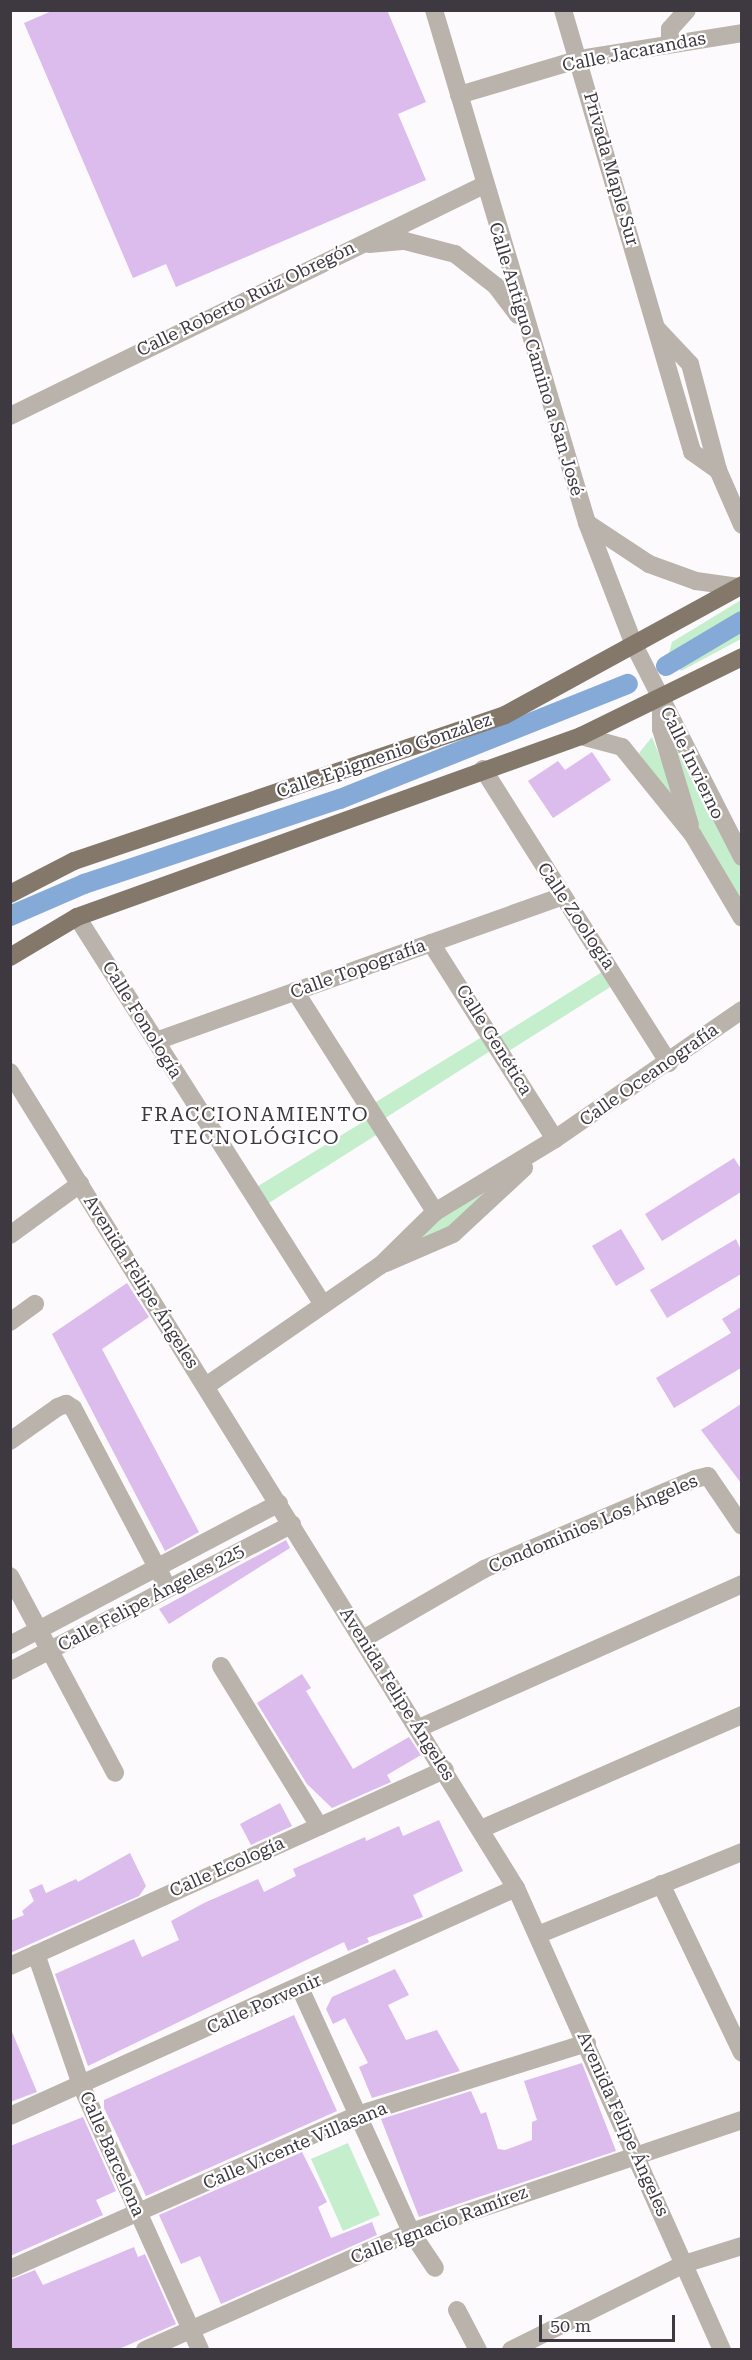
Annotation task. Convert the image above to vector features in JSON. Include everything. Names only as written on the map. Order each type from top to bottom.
[{"type":"main road","name":"Calle Epigmenio González","points":[[10,894],[74,861],[505,716],[636,649],[740,586]]},
{"type":"main road","points":[[10,957],[77,917],[483,769],[581,736],[741,657]]},
{"type":"street","name":"Calle Antiguo Camino a San José","points":[[434,10],[483,186],[587,523],[636,649],[659,696]]},
{"type":"street","name":"Privada Maple Sur","points":[[563,10],[580,59],[692,452],[718,470],[741,525]]},
{"type":"street","points":[[670,44],[670,29],[687,10]]},
{"type":"street","name":"Calle Jacarandas","points":[[459,95],[580,59],[741,33]]},
{"type":"street","name":"Calle Roberto Ruiz Obregón","points":[[10,416],[355,245],[483,186]]},
{"type":"street","points":[[355,245],[405,241],[456,254],[496,286],[526,326]]},
{"type":"street","points":[[587,523],[649,564],[696,581],[740,586]]},
{"type":"street","points":[[659,696],[661,729],[693,835]]},
{"type":"street","name":"Calle Invierno","points":[[659,696],[741,857]]},
{"type":"street","points":[[581,736],[622,747],[693,835],[741,918]]},
{"type":"street","name":"Calle Zoología","points":[[483,769],[561,897],[620,981],[669,1064]]},
{"type":"street","name":"Calle Topografía","points":[[156,1041],[561,897]]},
{"type":"street","name":"Calle Fonología","points":[[77,917],[323,1305]]},
{"type":"street","name":"Calle Genética","points":[[431,943],[555,1139]]},
{"type":"street","points":[[295,991],[435,1212]]},
{"type":"street","name":"Calle Oceanografía","points":[[206,1386],[381,1265],[435,1212],[555,1139],[669,1064],[741,1010]]},
{"type":"street","name":"Avenida Felipe Ángeles","points":[[13,1082],[80,1184],[516,1888],[540,1934],[722,2349]]},
{"type":"street","name":"Calle Oceanografía","points":[[381,1265],[453,1234],[555,1139]]},
{"type":"street","points":[[10,1234],[80,1184]]},
{"type":"street","points":[[10,1322],[34,1304]]},
{"type":"street","points":[[10,1441],[58,1407],[66,1404],[73,1408],[168,1589]]},
{"type":"street","name":"Condominios Los Ángeles","points":[[363,1640],[484,1569],[695,1479],[708,1476],[741,1527]]},
{"type":"street","name":"Calle Felipe Ángeles 225","points":[[10,1645],[279,1503]]},
{"type":"street","name":"Calle Felipe Ángeles 225","points":[[10,1671],[292,1524]]},
{"type":"street","points":[[10,1576],[115,1773]]},
{"type":"street","points":[[419,1728],[741,1584]]},
{"type":"street","points":[[221,1666],[319,1826]]},
{"type":"street","points":[[482,1830],[741,1715]]},
{"type":"street","name":"Calle Ecología","points":[[10,1966],[445,1770]]},
{"type":"street","points":[[540,1934],[741,1852]]},
{"type":"street","points":[[661,1884],[741,2054]]},
{"type":"street","name":"Calle Porvenir","points":[[10,2116],[300,1988],[516,1888]]},
{"type":"street","name":"Calle Barcelona","points":[[36,1954],[81,2085],[200,2349]]},
{"type":"street","points":[[300,1988],[411,2232],[435,2268]]},
{"type":"street","name":"Calle Vicente Villasana","points":[[10,2269],[357,2115],[586,2043]]},
{"type":"street","name":"Calle Ignacio Ramírez","points":[[145,2349],[411,2232],[636,2152],[741,2120]]},
{"type":"street","points":[[511,2349],[684,2264],[741,2246]]},
{"type":"street","points":[[457,2310],[478,2349]]},
{"type":"green space","points":[[741,600],[741,639],[681,671],[669,653],[672,642]]},
{"type":"green space","points":[[652,737],[686,822],[639,753]]},
{"type":"green space","points":[[674,748],[683,752],[741,853],[741,904],[699,833]]},
{"type":"green space","points":[[610,967],[620,981],[504,1054],[498,1046],[376,1124],[381,1132],[261,1208],[250,1191],[371,1117],[366,1108],[490,1032],[495,1039]]},
{"type":"green space","points":[[485,1192],[453,1230],[402,1251],[435,1213]]},
{"type":"green space","points":[[348,2143],[380,2215],[343,2231],[311,2159]]},
{"type":"building","points":[[54,10],[387,10],[426,102],[398,114],[426,180],[176,287],[166,264],[133,278],[24,23]]},
{"type":"building","points":[[592,752],[611,780],[553,818],[528,781],[558,761],[565,770]]},
{"type":"building","points":[[734,1158],[741,1169],[741,1192],[662,1241],[645,1214]]},
{"type":"building","points":[[621,1229],[645,1269],[616,1286],[592,1246]]},
{"type":"building","points":[[736,1239],[741,1250],[741,1274],[667,1318],[650,1290]]},
{"type":"building","points":[[127,1283],[149,1317],[102,1349],[199,1532],[165,1551],[52,1334]]},
{"type":"building","points":[[741,1307],[741,1368],[674,1408],[656,1378],[731,1333],[722,1319]]},
{"type":"building","points":[[741,1404],[741,1483],[701,1430]]},
{"type":"building","points":[[286,1540],[290,1548],[169,1624],[159,1609]]},
{"type":"building","points":[[302,1674],[311,1688],[306,1691],[353,1769],[409,1737],[421,1755],[387,1775],[391,1782],[332,1808],[307,1784],[257,1703]]},
{"type":"building","points":[[280,1803],[292,1826],[251,1845],[240,1824]]},
{"type":"building","points":[[439,1820],[463,1871],[413,1895],[423,1917],[367,1938],[369,1942],[348,1951],[344,1942],[88,2066],[55,1974],[134,1939],[142,1957],[179,1940],[171,1921],[204,1903],[258,1879],[264,1892],[296,1876],[293,1869],[365,1837],[366,1841],[399,1826],[403,1836]]},
{"type":"building","points":[[130,1853],[146,1886],[139,1896],[10,1953],[10,1921],[24,1915],[22,1911],[34,1901],[29,1890],[42,1884],[46,1893],[76,1879],[78,1882]]},
{"type":"building","points":[[395,1969],[409,1995],[388,2005],[406,2040],[437,2030],[460,2071],[372,2098],[359,2067],[368,2063],[345,2018],[333,2024],[326,2009],[332,1997]]},
{"type":"building","points":[[294,2015],[337,2111],[146,2196],[104,2108],[104,2100]]},
{"type":"building","points":[[10,2027],[37,2092],[10,2102]]},
{"type":"building","points":[[582,2063],[616,2151],[419,2217],[381,2119],[471,2091],[481,2114],[486,2112],[498,2149],[505,2150],[532,2140],[532,2122],[537,2120],[524,2081]]},
{"type":"building","points":[[83,2117],[116,2191],[96,2200],[103,2215],[10,2256],[10,2146]]},
{"type":"building","points":[[302,2152],[327,2202],[318,2207],[331,2238],[372,2222],[377,2235],[221,2304],[200,2256],[181,2264],[159,2215]]},
{"type":"building","points":[[134,2247],[138,2257],[145,2254],[176,2324],[119,2349],[10,2349],[10,2280],[35,2270],[43,2285]]},
{"type":"waterway","points":[[666,666],[742,621]]},
{"type":"waterway","points":[[10,916],[84,884],[340,799],[628,684]]},
{"type":"district","name":"FRACCIONAMIENTO TECNOLÓGICO","points":[[255,1126]]}]
